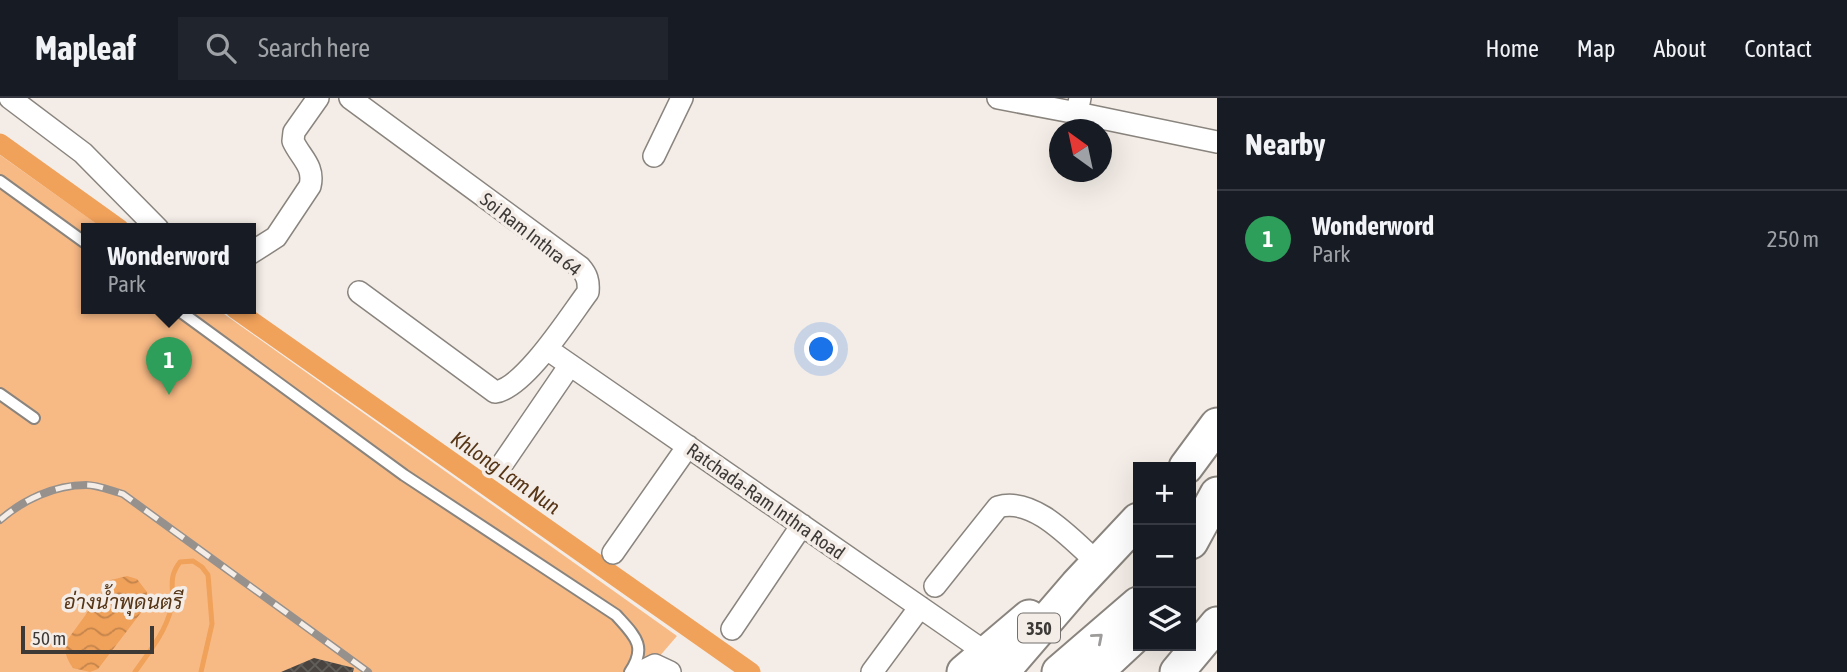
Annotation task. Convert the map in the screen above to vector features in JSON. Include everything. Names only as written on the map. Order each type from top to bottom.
[{"type":"main road","points":[[1190,462],[1217,425]]},
{"type":"main road","points":[[1196,533],[1217,494]]},
{"type":"main road","points":[[984,665],[1037,611],[1088,574],[1133,525]]},
{"type":"main road","points":[[1196,555],[1217,536]]},
{"type":"main road","name":"350","points":[[1059,672],[1133,608]]},
{"type":"main road","points":[[1196,628],[1217,609]]},
{"type":"main road","points":[[1177,672],[1217,624]]},
{"type":"main road","points":[[1096,672],[1133,639]]},
{"type":"main road","points":[[1109,672],[1133,641]]},
{"type":"main road","points":[[1151,672],[1173,651]]},
{"type":"street","points":[[10,98],[83,153],[152,223]]},
{"type":"street","points":[[256,250],[276,237],[310,186],[312,177],[309,165],[293,141],[294,132],[318,98]]},
{"type":"street","name":"Soi Ram Inthra 64","points":[[350,98],[586,273],[589,283],[588,292],[547,349],[512,386],[495,392],[359,292]]},
{"type":"street","points":[[654,156],[682,98]]},
{"type":"street","points":[[998,98],[1079,106],[1217,142]]},
{"type":"street","name":"Ratchada-Ram Inthra Road","points":[[547,349],[920,607],[984,665]]},
{"type":"street","points":[[503,463],[570,365]]},
{"type":"street","points":[[613,552],[688,446]]},
{"type":"street","points":[[935,586],[998,507],[1009,503],[1035,510],[1088,574]]},
{"type":"street","points":[[732,629],[802,526]]},
{"type":"street","points":[[872,672],[920,607]]},
{"type":"street","points":[[641,672],[655,665],[670,672]]},
{"type":"lane","points":[[0,181],[81,240]]},
{"type":"lane","points":[[184,314],[404,475],[616,615],[634,635],[640,651],[630,672]]},
{"type":"lane","points":[[0,394],[34,418]]},
{"type":"shaded area","points":[[0,155],[96,223],[81,223],[81,314],[224,314],[677,636],[646,672],[0,672]]},
{"type":"water","name":"อ่างน้ำพุดนตรี","points":[[127,576],[137,579],[147,592],[146,606],[98,669],[90,672],[73,668],[66,654],[68,639],[111,580]]},
{"type":"building","points":[[314,658],[354,668],[353,672],[281,672]]},
{"type":"waterway","name":"Khlong Lam Nun","points":[[0,143],[112,223]]},
{"type":"waterway","name":"Khlong Lam Nun","points":[[242,314],[751,672]]},
{"type":"waterway","points":[[135,672],[165,626],[172,602],[172,580],[176,568],[180,562],[193,561],[208,575],[212,624],[201,672]]},
{"type":"railway","points":[[0,520],[29,500],[62,488],[91,485],[123,494],[368,672]]},
{"type":"place","name":"Wonderword","points":[[169,395]]}]
